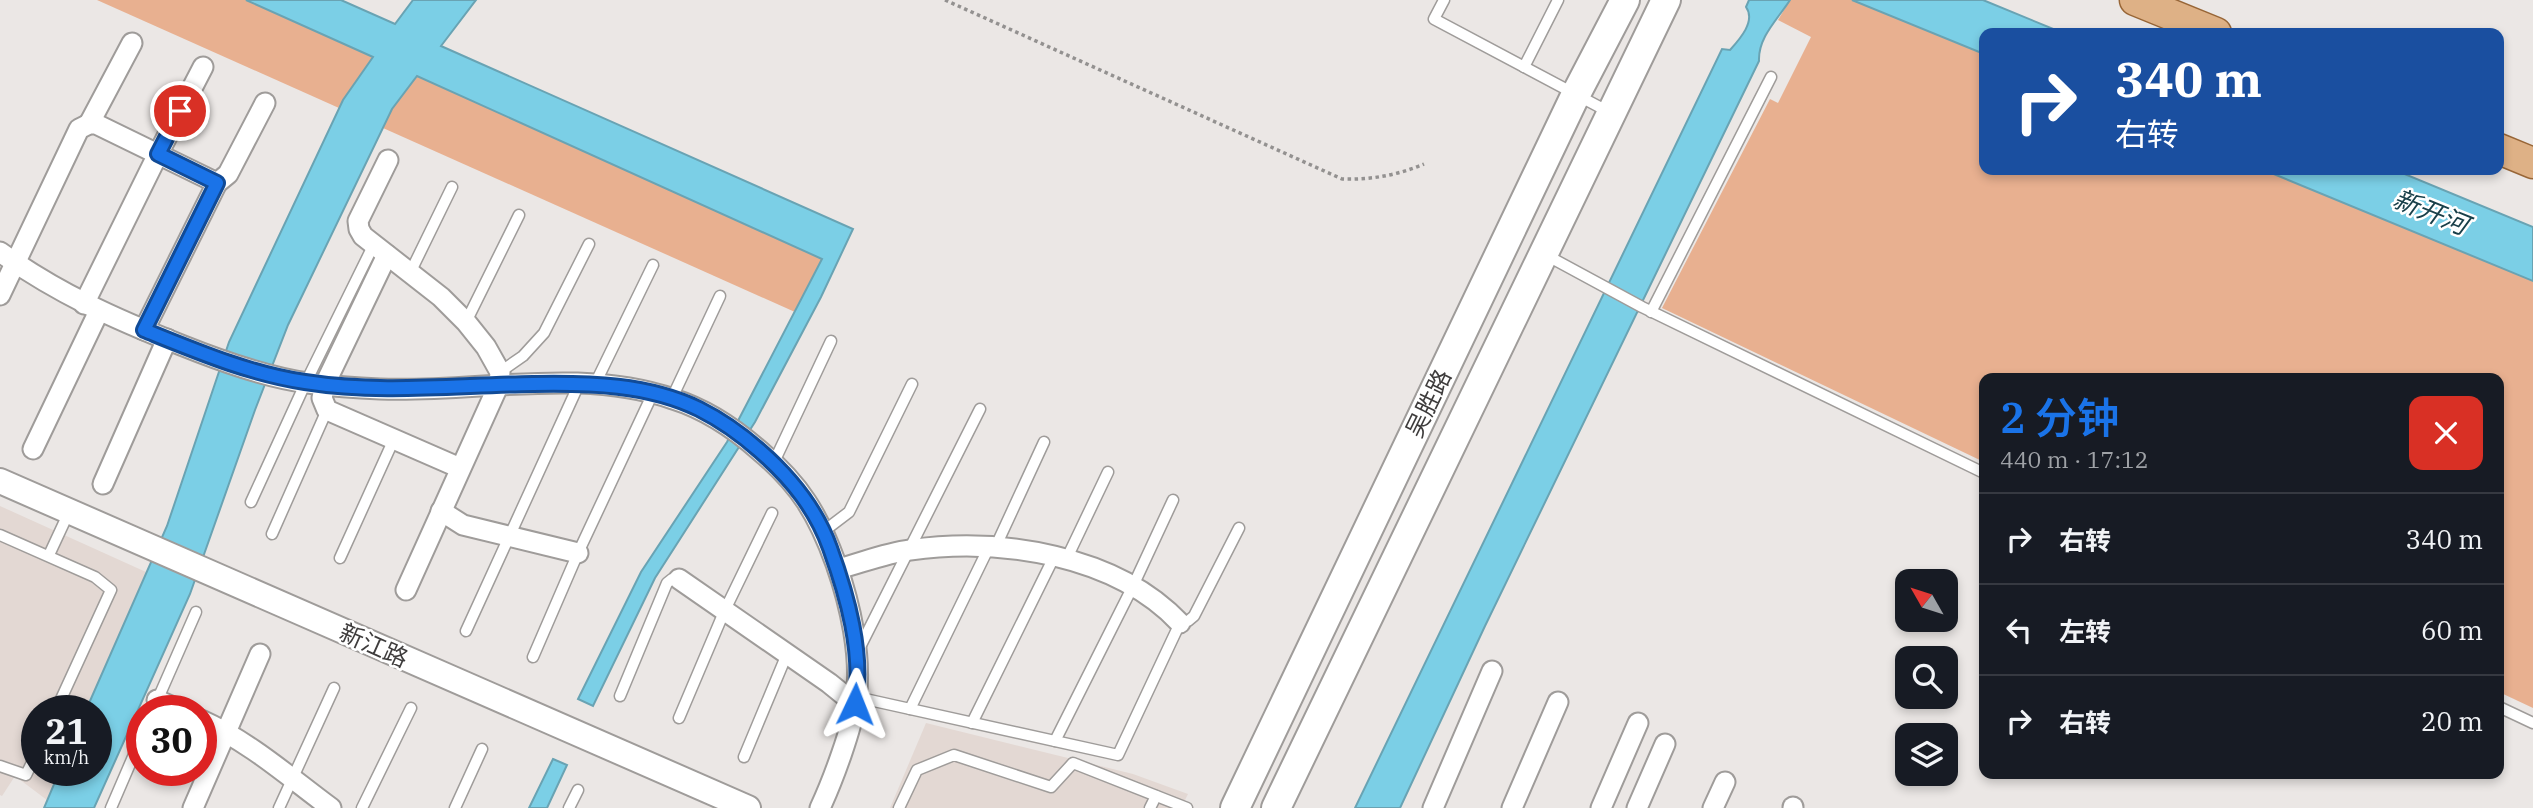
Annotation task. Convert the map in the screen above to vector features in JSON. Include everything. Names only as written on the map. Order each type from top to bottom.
[{"type":"main road","name":"吴胜路","points":[[1235,808],[1576,94],[1625,0]]},
{"type":"main road","name":"吴胜路","points":[[1276,808],[1667,0]]},
{"type":"main road","points":[[2135,0],[2204,28]]},
{"type":"main road","points":[[2504,151],[2533,163]]},
{"type":"street","points":[[89,124],[132,43]]},
{"type":"street","points":[[33,449],[158,154],[203,67]]},
{"type":"street","points":[[144,330],[217,183],[228,173],[265,103]]},
{"type":"street","points":[[0,295],[8,257],[79,129],[96,124],[217,183]]},
{"type":"street","points":[[388,160],[358,221],[359,229],[363,236],[440,297],[466,322],[486,347],[499,378],[406,590]]},
{"type":"street","points":[[380,249],[316,383],[327,410],[460,468]]},
{"type":"street","points":[[8,257],[30,274],[92,308],[215,358],[275,376],[381,389],[499,378],[631,388],[699,409],[727,426],[774,462],[805,497],[824,531],[838,569],[856,655],[856,700],[820,808]]},
{"type":"street","points":[[103,484],[167,339]]},
{"type":"street","name":"新江路","points":[[0,481],[748,808]]},
{"type":"street","points":[[441,511],[463,525],[578,553]]},
{"type":"street","points":[[838,569],[910,550],[992,547],[1024,550],[1093,568],[1133,586],[1165,607],[1180,623]]},
{"type":"street","points":[[679,579],[856,700]]},
{"type":"street","points":[[193,808],[260,654]]},
{"type":"street","points":[[1433,808],[1492,671]]},
{"type":"street","points":[[1512,808],[1558,702]]},
{"type":"street","points":[[1601,808],[1638,723]]},
{"type":"street","points":[[217,728],[331,808]]},
{"type":"street","points":[[1637,808],[1665,744]]},
{"type":"street","points":[[1713,808],[1725,782]]},
{"type":"lane","points":[[1444,0],[1434,19],[1611,113]]},
{"type":"lane","points":[[1524,67],[1559,0]]},
{"type":"lane","points":[[1646,310],[1771,77]]},
{"type":"lane","points":[[410,273],[452,187]]},
{"type":"lane","points":[[466,322],[519,215]]},
{"type":"lane","points":[[499,378],[544,333],[589,244]]},
{"type":"lane","points":[[1544,254],[1646,310],[1979,471]]},
{"type":"lane","points":[[466,631],[509,537],[587,384],[653,265]]},
{"type":"lane","points":[[533,657],[578,553],[662,396],[720,296]]},
{"type":"lane","points":[[774,462],[831,341]]},
{"type":"lane","points":[[251,502],[316,383]]},
{"type":"lane","points":[[824,531],[849,512],[912,384]]},
{"type":"lane","points":[[856,655],[980,409]]},
{"type":"lane","points":[[272,534],[327,410]]},
{"type":"lane","points":[[340,558],[394,439]]},
{"type":"lane","points":[[910,709],[1044,442]]},
{"type":"lane","points":[[972,723],[1108,472]]},
{"type":"lane","points":[[1055,741],[1173,500]]},
{"type":"lane","points":[[49,555],[69,512]]},
{"type":"lane","points":[[679,718],[724,612],[772,513]]},
{"type":"lane","points":[[856,700],[910,709],[1118,755],[1180,623],[1194,616],[1239,528]]},
{"type":"lane","points":[[0,535],[95,577],[111,590],[63,695]]},
{"type":"lane","points":[[620,696],[667,583],[672,579],[679,579]]},
{"type":"lane","points":[[159,695],[195,612]]},
{"type":"lane","points":[[744,757],[787,654]]},
{"type":"lane","points":[[279,808],[334,688]]},
{"type":"lane","points":[[362,808],[411,708]]},
{"type":"lane","points":[[2504,709],[2533,723]]},
{"type":"lane","points":[[455,808],[482,749]]},
{"type":"lane","points":[[900,808],[917,770],[954,755],[1051,786],[1073,763],[1187,808]]},
{"type":"lane","points":[[0,766],[21,773]]},
{"type":"lane","points":[[111,808],[126,773]]},
{"type":"lane","points":[[569,808],[578,790]]},
{"type":"lane","points":[[1150,808],[1156,796]]},
{"type":"path","points":[[945,0],[1342,179],[1363,180],[1403,173],[1424,163]]},
{"type":"shaded area","points":[[97,0],[246,0],[374,56],[339,108]]},
{"type":"shaded area","points":[[1790,0],[1852,0],[1979,52],[1979,175],[2276,175],[2533,281],[2533,708],[2504,694],[2504,373],[1979,373],[1979,460],[1662,308],[1770,99],[1778,103],[1811,37],[1778,20]]},
{"type":"shaded area","points":[[417,76],[822,259],[795,312],[383,128],[392,109]]},
{"type":"shaded area","points":[[0,506],[146,572],[93,695],[21,695],[21,780],[15,776],[2,796]]},
{"type":"shaded area","points":[[926,723],[1133,774],[1188,794],[1181,808],[890,808]]},
{"type":"shaded area","points":[[28,786],[53,786],[47,800]]},
{"type":"water","points":[[246,0],[341,0],[395,24],[413,0],[476,0],[441,46],[853,229],[821,297],[755,422],[655,578],[593,706],[578,699],[641,572],[727,442],[822,259],[417,76],[392,109],[288,325],[190,594],[145,695],[126,695],[126,737],[112,768],[112,695],[93,695],[167,526],[229,342],[343,100],[373,57]]},
{"type":"water","points":[[1749,0],[1790,0],[1765,36],[1759,61],[1485,626],[1400,808],[1355,808],[1722,49],[1730,50],[1746,30],[1749,12],[1746,7]]},
{"type":"water","points":[[1852,0],[1983,0],[2051,28],[1979,28],[1979,52]]},
{"type":"water","name":"新开河","points":[[2276,175],[2407,175],[2533,227],[2533,281]]},
{"type":"water","points":[[553,759],[567,765],[547,808],[529,808]]},
{"type":"water","points":[[53,786],[104,786],[94,808],[44,808]]},
{"type":"route","points":[[180,111],[158,154],[217,183],[144,330],[215,358],[275,376],[306,382],[381,389],[579,384],[631,388],[672,398],[699,409],[750,442],[774,462],[805,497],[824,531],[838,569],[856,655],[855,704]]}]
